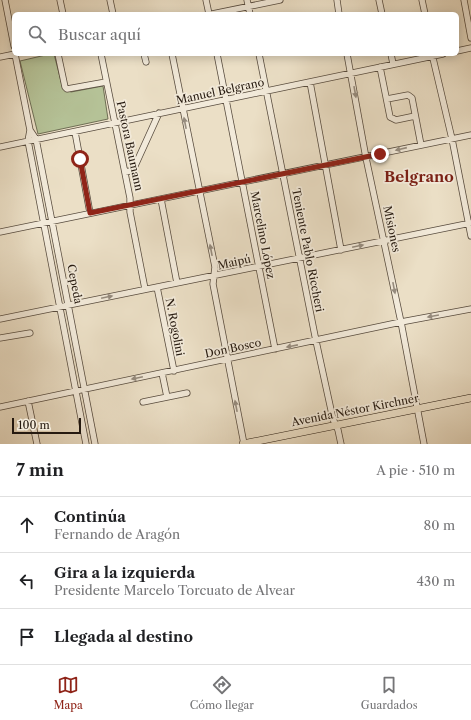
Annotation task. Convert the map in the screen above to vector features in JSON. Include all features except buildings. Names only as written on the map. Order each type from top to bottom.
[{"type":"main road","name":"Avenida Néstor Kirchner","points":[[243,444],[471,398]]},
{"type":"street","points":[[5,0],[12,36]]},
{"type":"street","points":[[60,0],[63,12]]},
{"type":"street","points":[[110,0],[113,12]]},
{"type":"street","points":[[206,0],[209,12]]},
{"type":"street","points":[[247,0],[249,12]]},
{"type":"street","points":[[221,12],[280,0]]},
{"type":"street","points":[[336,0],[339,12]]},
{"type":"street","points":[[379,0],[382,12]]},
{"type":"street","points":[[422,0],[424,12]]},
{"type":"street","points":[[464,0],[471,38]]},
{"type":"street","points":[[459,51],[471,48]]},
{"type":"street","points":[[0,57],[12,55]]},
{"type":"street","name":"Cepeda","points":[[15,56],[30,130],[36,140],[95,444]]},
{"type":"street","points":[[58,56],[65,87],[67,89],[106,82]]},
{"type":"street","name":"Pastora Baumann","points":[[101,56],[130,198],[130,212],[145,289]]},
{"type":"street","points":[[144,56],[146,62]]},
{"type":"street","points":[[172,56],[215,267],[213,284],[243,444]]},
{"type":"street","name":"Marcelino López","points":[[217,56],[275,349]]},
{"type":"street","name":"Teniente Pablo Riccheri","points":[[259,56],[316,341],[333,419],[341,444]]},
{"type":"street","name":"Misiones","points":[[347,56],[366,158],[401,322],[424,444]]},
{"type":"street","points":[[391,56],[393,64]]},
{"type":"street","name":"Manuel Belgrano","points":[[0,147],[115,124],[159,113],[429,56]]},
{"type":"street","points":[[433,56],[470,223],[471,236]]},
{"type":"street","points":[[380,67],[390,117],[393,119],[415,116]]},
{"type":"street","points":[[310,82],[341,250]]},
{"type":"street","points":[[387,99],[408,95],[412,98],[421,144]]},
{"type":"street","points":[[125,172],[134,168],[159,113]]},
{"type":"street","name":"Cepeda","points":[[30,130],[28,141],[86,444]]},
{"type":"street","points":[[75,132],[90,213]]},
{"type":"street","points":[[0,232],[366,158],[421,144],[471,135]]},
{"type":"street","points":[[161,200],[177,283]]},
{"type":"street","name":"Maipú","points":[[0,319],[470,223]]},
{"type":"street","name":"N. Rogolini","points":[[157,287],[174,371]]},
{"type":"street","name":"Don Bosco","points":[[0,407],[401,322],[471,309]]},
{"type":"street","points":[[0,338],[30,333]]},
{"type":"street","points":[[162,373],[167,397]]},
{"type":"street","points":[[144,402],[187,393]]},
{"type":"street","points":[[28,401],[37,444]]},
{"type":"green space","points":[[41,56],[55,56],[63,89],[71,92],[103,86],[108,119],[38,134],[20,61]]},
{"type":"district","name":"Belgrano","points":[[419,177]]},
{"type":"route","points":[[80,159],[90,213],[161,200],[380,154]]}]
